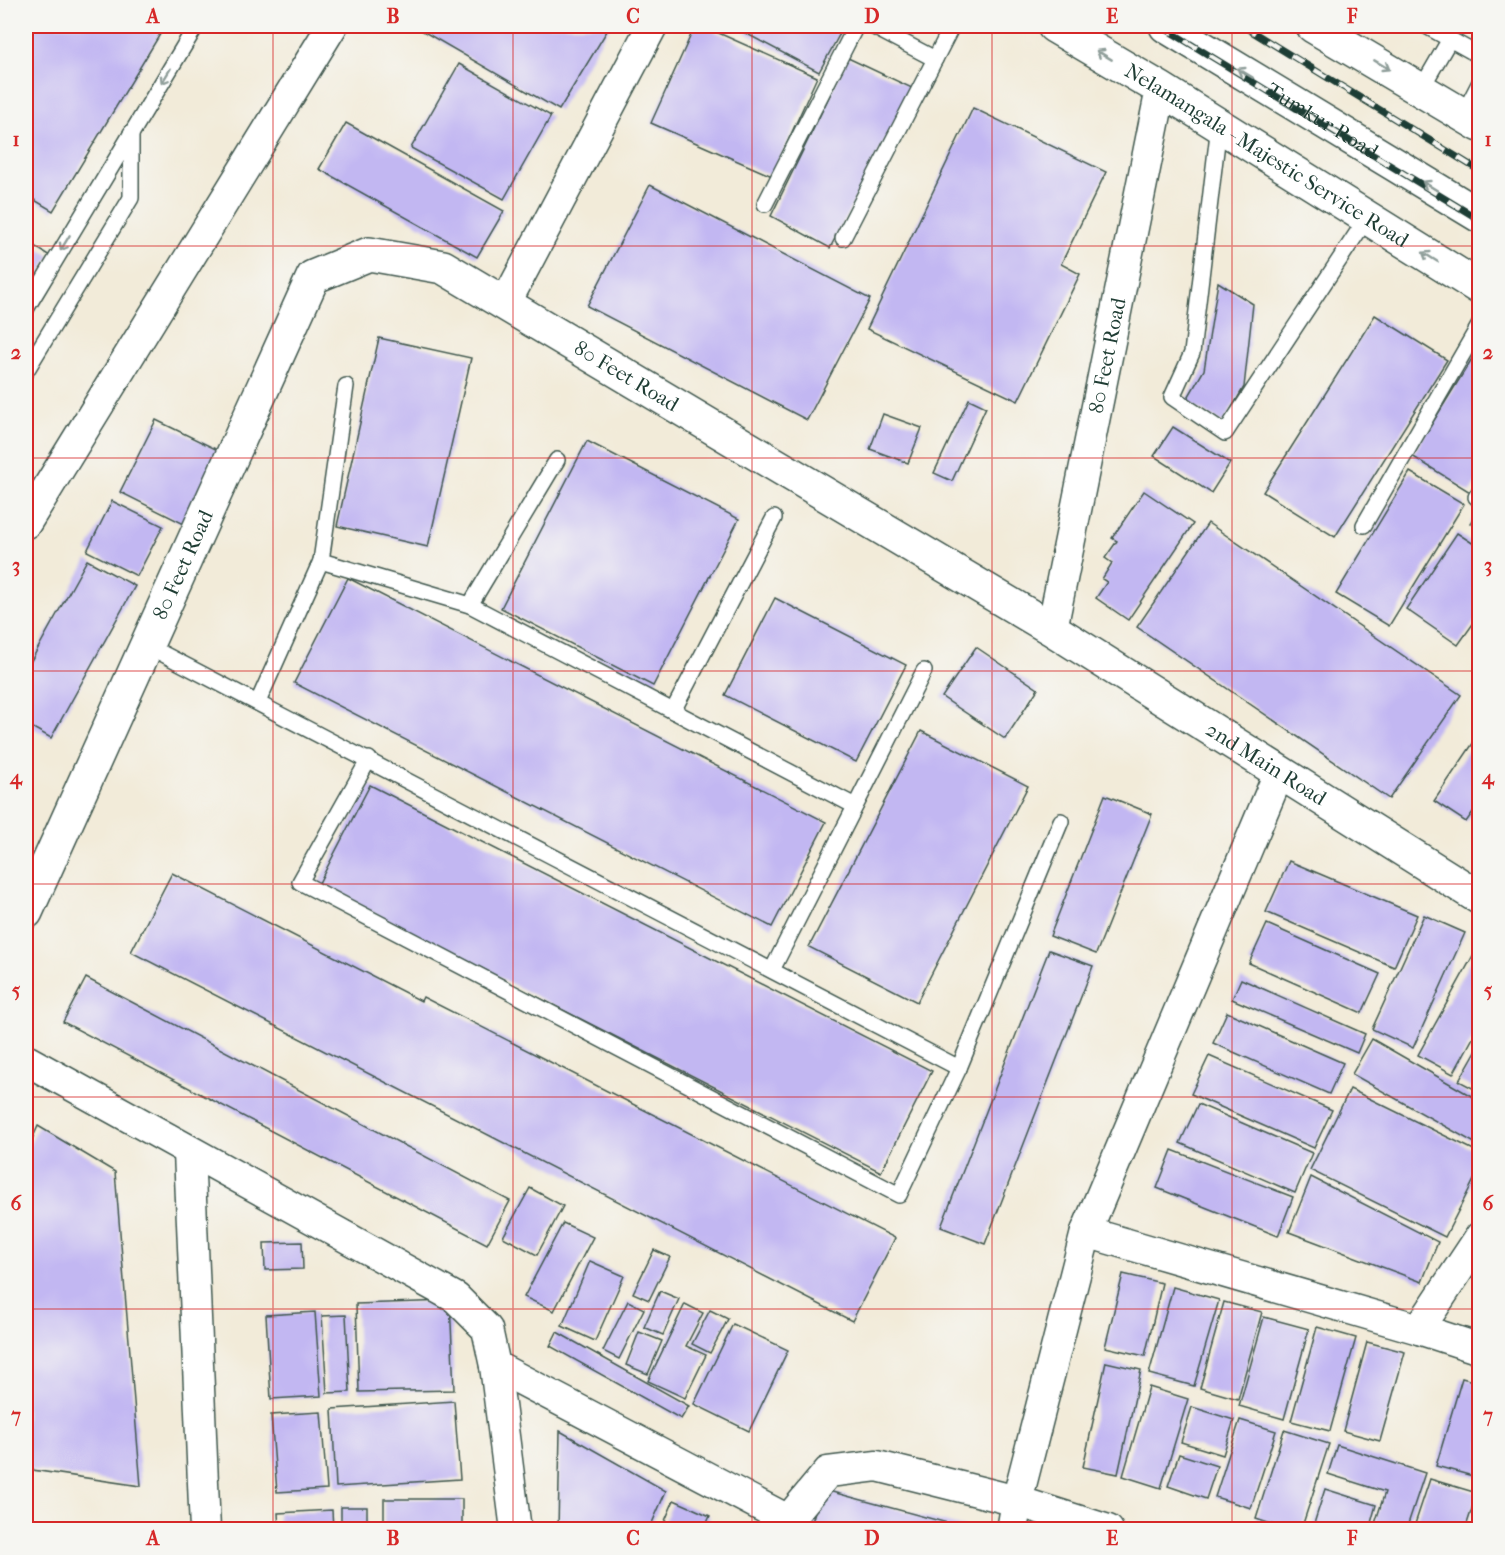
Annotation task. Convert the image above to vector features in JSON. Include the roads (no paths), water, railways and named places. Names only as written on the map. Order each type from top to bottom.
[{"type":"main road","name":"Nelamangala - Majestic Service Road","points":[[1054,26],[1161,89],[1479,288]]},
{"type":"main road","name":"Tumkur Road","points":[[1166,26],[1479,216]]},
{"type":"main road","points":[[1333,30],[1471,120]]},
{"type":"main road","name":"80 Feet Road","points":[[26,912],[313,276],[369,254],[443,267],[1053,629]]},
{"type":"main road","name":"2nd Main Road","points":[[1053,629],[1479,898]]},
{"type":"street","points":[[26,523],[332,26]]},
{"type":"street","points":[[505,304],[652,26]]},
{"type":"street","name":"80 Feet Road","points":[[1053,629],[1161,89]]},
{"type":"street","points":[[1015,1515],[1086,1232],[1279,773]]},
{"type":"street","points":[[26,1060],[456,1299],[487,1329],[495,1366],[516,1530]]},
{"type":"street","points":[[189,1152],[205,1530]]},
{"type":"street","points":[[1086,1232],[1419,1329],[1479,1349]]},
{"type":"street","points":[[1419,1329],[1479,1237]]},
{"type":"street","points":[[495,1366],[787,1525],[828,1472],[877,1466],[1015,1515],[1108,1530]]},
{"type":"lane","points":[[26,309],[196,26]]},
{"type":"lane","points":[[765,204],[856,26]]},
{"type":"lane","points":[[872,26],[935,59]]},
{"type":"lane","points":[[843,238],[952,26]]},
{"type":"lane","points":[[1426,26],[1479,56]]},
{"type":"lane","points":[[1421,89],[1450,39]]},
{"type":"lane","points":[[1471,120],[1479,82]]},
{"type":"lane","points":[[1219,126],[1192,353],[1172,398],[1225,433],[1367,218]]},
{"type":"lane","points":[[26,371],[131,198],[131,133]]},
{"type":"lane","points":[[1364,525],[1479,324]]},
{"type":"lane","points":[[258,702],[321,561],[346,386]]},
{"type":"lane","points":[[470,605],[557,460]]},
{"type":"lane","points":[[673,711],[774,518]]},
{"type":"lane","points":[[321,561],[470,605],[855,806]]},
{"type":"lane","points":[[146,645],[959,1068]]},
{"type":"lane","points":[[772,970],[924,671]]},
{"type":"lane","points":[[369,759],[300,882],[899,1195],[959,1068],[1061,821]]},
{"type":"railway","points":[[1161,26],[1480,220]]},
{"type":"railway","points":[[1243,26],[1480,171]]}]
